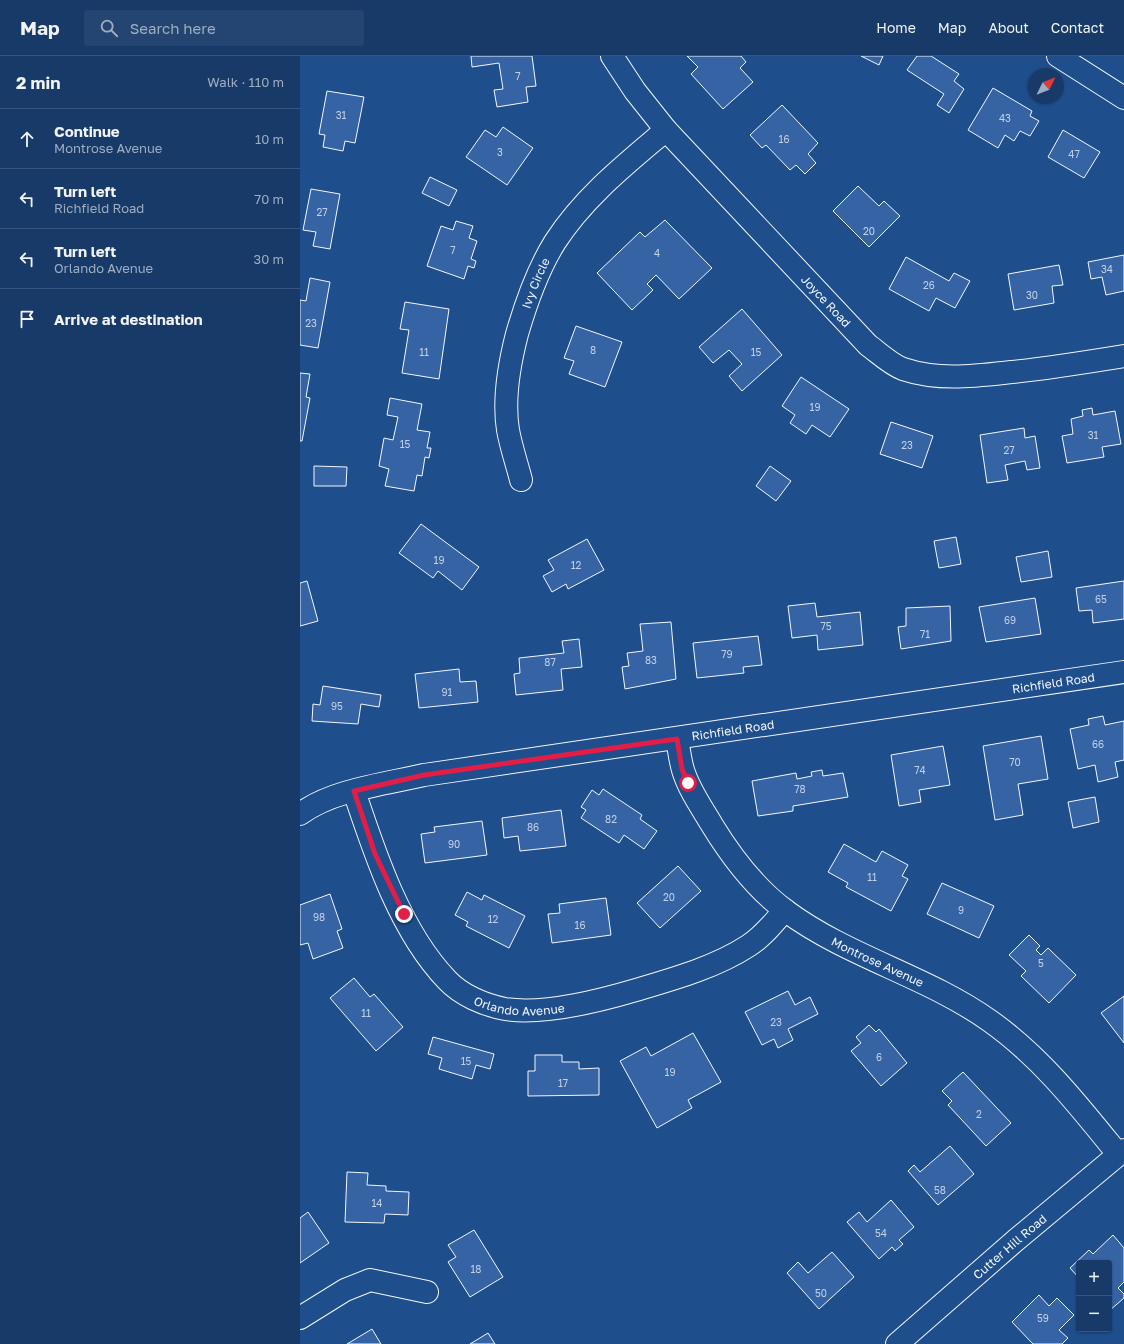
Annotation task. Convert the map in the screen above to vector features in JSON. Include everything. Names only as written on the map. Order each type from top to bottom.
[{"type":"street","name":"Joyce Road","points":[[612,56],[636,91],[666,130],[868,345],[893,364],[911,371],[938,377],[966,377],[1052,368],[1124,356]]},
{"type":"street","points":[[1058,56],[1124,98]]},
{"type":"street","name":"Ivy Circle","points":[[521,480],[508,430],[507,394],[511,357],[522,318],[535,282],[555,242],[578,212],[604,184],[666,130]]},
{"type":"street","name":"Richfield Road","points":[[302,807],[354,791],[424,775],[677,739],[1124,672]]},
{"type":"street","name":"Montrose Avenue","points":[[677,739],[685,776],[720,839],[746,872],[785,910],[822,934],[931,986],[969,1007],[991,1022],[1047,1070],[1121,1152]]},
{"type":"street","name":"Orlando Avenue","points":[[354,791],[383,874],[414,934],[426,953],[454,986],[471,998],[504,1009],[532,1010],[575,1005],[610,998],[709,966],[748,946],[785,910]]},
{"type":"street","name":"Cutter Hill Road","points":[[897,1344],[1010,1245],[1121,1152]]},
{"type":"street","points":[[300,1318],[345,1290],[370,1280],[427,1292]]},
{"type":"building","points":[[471,56],[532,56],[536,86],[526,87],[528,102],[497,107],[494,90],[503,89],[499,63],[472,67]]},
{"type":"building","points":[[687,56],[741,56],[746,62],[740,68],[753,82],[723,109],[691,74],[698,67]]},
{"type":"building","points":[[861,56],[883,56],[879,65]]},
{"type":"building","points":[[917,56],[931,56],[959,74],[954,81],[964,89],[949,113],[937,105],[944,94],[907,70]]},
{"type":"building","points":[[993,88],[1032,111],[1030,116],[1039,121],[1030,136],[1020,131],[1014,141],[1005,135],[998,148],[968,130]]},
{"type":"building","points":[[327,91],[364,97],[355,143],[345,141],[343,151],[323,147],[325,135],[319,134]]},
{"type":"building","points":[[782,105],[818,143],[808,154],[816,163],[805,174],[796,165],[790,170],[766,145],[762,148],[750,135]]},
{"type":"building","points":[[503,127],[533,148],[507,185],[466,157],[485,130],[496,137]]},
{"type":"building","points":[[1063,130],[1100,152],[1084,178],[1048,157]]},
{"type":"building","points":[[430,177],[457,190],[449,206],[422,193]]},
{"type":"building","points":[[858,186],[879,206],[884,201],[900,216],[869,247],[833,211]]},
{"type":"building","points":[[311,189],[340,194],[330,249],[313,246],[316,232],[303,230]]},
{"type":"building","points":[[665,220],[712,268],[679,299],[656,275],[647,284],[653,290],[632,310],[597,273],[640,232],[645,237]]},
{"type":"building","points":[[456,221],[473,226],[469,238],[477,241],[471,259],[476,261],[474,268],[468,266],[464,279],[427,266],[441,226],[453,230]]},
{"type":"building","points":[[1124,255],[1124,291],[1106,295],[1102,277],[1091,279],[1088,262]]},
{"type":"building","points":[[906,257],[949,281],[954,273],[970,281],[955,308],[936,298],[929,311],[889,289]]},
{"type":"building","points":[[1059,265],[1063,285],[1052,286],[1054,303],[1014,310],[1008,274]]},
{"type":"building","points":[[310,278],[330,282],[318,348],[300,345],[300,300],[306,301]]},
{"type":"building","points":[[405,302],[449,309],[439,379],[402,373],[409,330],[400,329]]},
{"type":"building","points":[[742,309],[782,355],[742,391],[729,376],[742,364],[729,350],[713,363],[699,347]]},
{"type":"building","points":[[576,326],[622,342],[605,387],[569,374],[574,361],[564,358]]},
{"type":"building","points":[[300,373],[310,374],[306,397],[310,398],[302,441],[300,441]]},
{"type":"building","points":[[801,377],[849,409],[830,437],[812,425],[806,434],[790,423],[795,415],[782,406]]},
{"type":"building","points":[[390,398],[422,404],[417,430],[430,432],[427,448],[431,448],[429,458],[425,457],[422,476],[417,475],[414,491],[385,486],[389,469],[379,466],[384,438],[393,440],[398,417],[387,415]]},
{"type":"building","points":[[1092,408],[1093,415],[1115,411],[1121,444],[1102,447],[1104,457],[1067,463],[1062,436],[1073,434],[1071,419],[1083,416],[1082,410]]},
{"type":"building","points":[[891,422],[933,436],[922,468],[880,454]]},
{"type":"building","points":[[1024,428],[1025,438],[1035,436],[1040,468],[1027,470],[1025,461],[1005,465],[1008,480],[987,483],[980,435]]},
{"type":"building","points":[[314,466],[347,467],[346,486],[314,486]]},
{"type":"building","points":[[770,466],[791,481],[776,501],[756,486]]},
{"type":"building","points":[[421,524],[479,567],[462,590],[438,571],[433,578],[399,553]]},
{"type":"building","points":[[956,537],[961,564],[939,568],[934,541]]},
{"type":"building","points":[[587,539],[604,570],[568,589],[566,584],[552,592],[543,576],[554,570],[548,560]]},
{"type":"building","points":[[1048,551],[1052,577],[1021,582],[1016,557]]},
{"type":"building","points":[[307,581],[318,621],[300,626],[300,583]]},
{"type":"building","points":[[1124,581],[1124,619],[1093,623],[1092,610],[1079,611],[1076,588]]},
{"type":"building","points":[[1035,598],[1041,634],[986,642],[979,607]]},
{"type":"building","points":[[815,603],[817,617],[860,612],[863,645],[818,650],[817,635],[792,638],[788,606]]},
{"type":"building","points":[[950,606],[951,641],[901,649],[898,627],[906,626],[906,608]]},
{"type":"building","points":[[671,622],[676,679],[625,689],[622,667],[629,666],[627,653],[643,651],[640,624]]},
{"type":"building","points":[[758,636],[762,665],[743,667],[744,673],[697,678],[693,643]]},
{"type":"building","points":[[579,639],[582,667],[561,669],[563,690],[516,695],[514,674],[520,673],[519,658],[564,653],[562,641]]},
{"type":"building","points":[[459,669],[460,682],[476,681],[478,702],[419,708],[415,674]]},
{"type":"building","points":[[323,686],[381,695],[379,707],[361,704],[358,724],[312,721],[313,704],[320,705]]},
{"type":"building","points":[[1103,716],[1105,725],[1124,721],[1124,760],[1115,762],[1118,777],[1098,782],[1095,765],[1078,769],[1070,729],[1089,725],[1088,719]]},
{"type":"building","points":[[1041,736],[1048,779],[1018,784],[1023,815],[995,820],[983,746]]},
{"type":"building","points":[[943,746],[950,785],[919,790],[921,802],[899,806],[891,755]]},
{"type":"building","points":[[822,770],[823,776],[843,773],[848,797],[793,806],[793,811],[758,816],[752,781],[796,773],[797,779],[812,776],[811,772]]},
{"type":"building","points":[[603,789],[642,815],[640,819],[657,831],[644,849],[624,835],[619,843],[581,818],[586,810],[581,807],[592,790],[599,795]]},
{"type":"building","points":[[1095,797],[1099,822],[1073,828],[1068,802]]},
{"type":"building","points":[[561,810],[566,846],[520,851],[518,836],[504,838],[502,818]]},
{"type":"building","points":[[482,821],[487,855],[425,863],[421,834],[435,832],[434,827]]},
{"type":"building","points":[[844,844],[876,862],[882,851],[908,865],[902,876],[908,879],[891,911],[846,887],[848,883],[828,872]]},
{"type":"building","points":[[678,866],[701,891],[660,928],[637,903]]},
{"type":"building","points":[[942,883],[994,906],[979,938],[927,914]]},
{"type":"building","points":[[467,892],[482,900],[484,895],[525,916],[509,948],[466,926],[468,922],[455,915]]},
{"type":"building","points":[[330,894],[342,929],[337,931],[343,948],[313,959],[308,943],[300,945],[300,905]]},
{"type":"building","points":[[606,898],[611,935],[552,943],[548,914],[560,913],[559,904]]},
{"type":"building","points":[[1029,935],[1040,946],[1036,950],[1041,955],[1048,948],[1076,975],[1049,1003],[1021,976],[1026,971],[1009,955]]},
{"type":"building","points":[[354,978],[370,997],[374,994],[403,1027],[376,1051],[330,998]]},
{"type":"building","points":[[788,991],[795,1005],[810,997],[818,1014],[788,1029],[793,1040],[778,1048],[774,1039],[762,1045],[745,1012]]},
{"type":"building","points":[[1124,996],[1124,1043],[1101,1013]]},
{"type":"building","points":[[869,1025],[876,1032],[879,1029],[907,1063],[881,1086],[851,1051],[861,1043],[856,1037]]},
{"type":"building","points":[[693,1033],[721,1082],[688,1100],[692,1108],[657,1128],[620,1061],[646,1047],[651,1056]]},
{"type":"building","points":[[433,1037],[494,1054],[490,1069],[476,1065],[472,1079],[439,1069],[442,1058],[428,1054]]},
{"type":"building","points":[[535,1055],[562,1055],[562,1062],[579,1062],[579,1069],[599,1068],[599,1095],[528,1096],[528,1071],[535,1071]]},
{"type":"building","points":[[963,1072],[1011,1123],[986,1146],[948,1105],[952,1101],[942,1091]]},
{"type":"building","points":[[950,1146],[974,1174],[938,1205],[908,1171],[914,1165],[920,1172]]},
{"type":"building","points":[[347,1172],[368,1173],[367,1185],[386,1186],[386,1191],[409,1192],[408,1215],[385,1214],[384,1223],[345,1222]]},
{"type":"building","points":[[891,1200],[914,1227],[899,1240],[903,1244],[895,1251],[892,1247],[879,1259],[847,1222],[859,1212],[867,1222]]},
{"type":"building","points":[[308,1212],[329,1243],[300,1263],[300,1218]]},
{"type":"building","points":[[474,1230],[503,1277],[470,1297],[448,1262],[456,1257],[448,1245]]},
{"type":"building","points":[[1113,1235],[1124,1248],[1124,1282],[1118,1288],[1124,1294],[1124,1298],[1112,1308],[1112,1260],[1078,1260],[1089,1250],[1093,1254]]},
{"type":"building","points":[[832,1252],[854,1277],[819,1309],[787,1273],[798,1262],[808,1273]]},
{"type":"building","points":[[1076,1262],[1076,1275],[1070,1268]]},
{"type":"building","points":[[1039,1295],[1049,1306],[1057,1298],[1074,1315],[1059,1330],[1068,1338],[1062,1344],[1033,1344],[1012,1322]]},
{"type":"building","points":[[372,1329],[381,1344],[347,1344]]},
{"type":"building","points":[[488,1333],[495,1344],[470,1344]]},
{"type":"route","points":[[404,914],[383,874],[354,791],[424,775],[677,739],[682,769],[688,783]]}]
